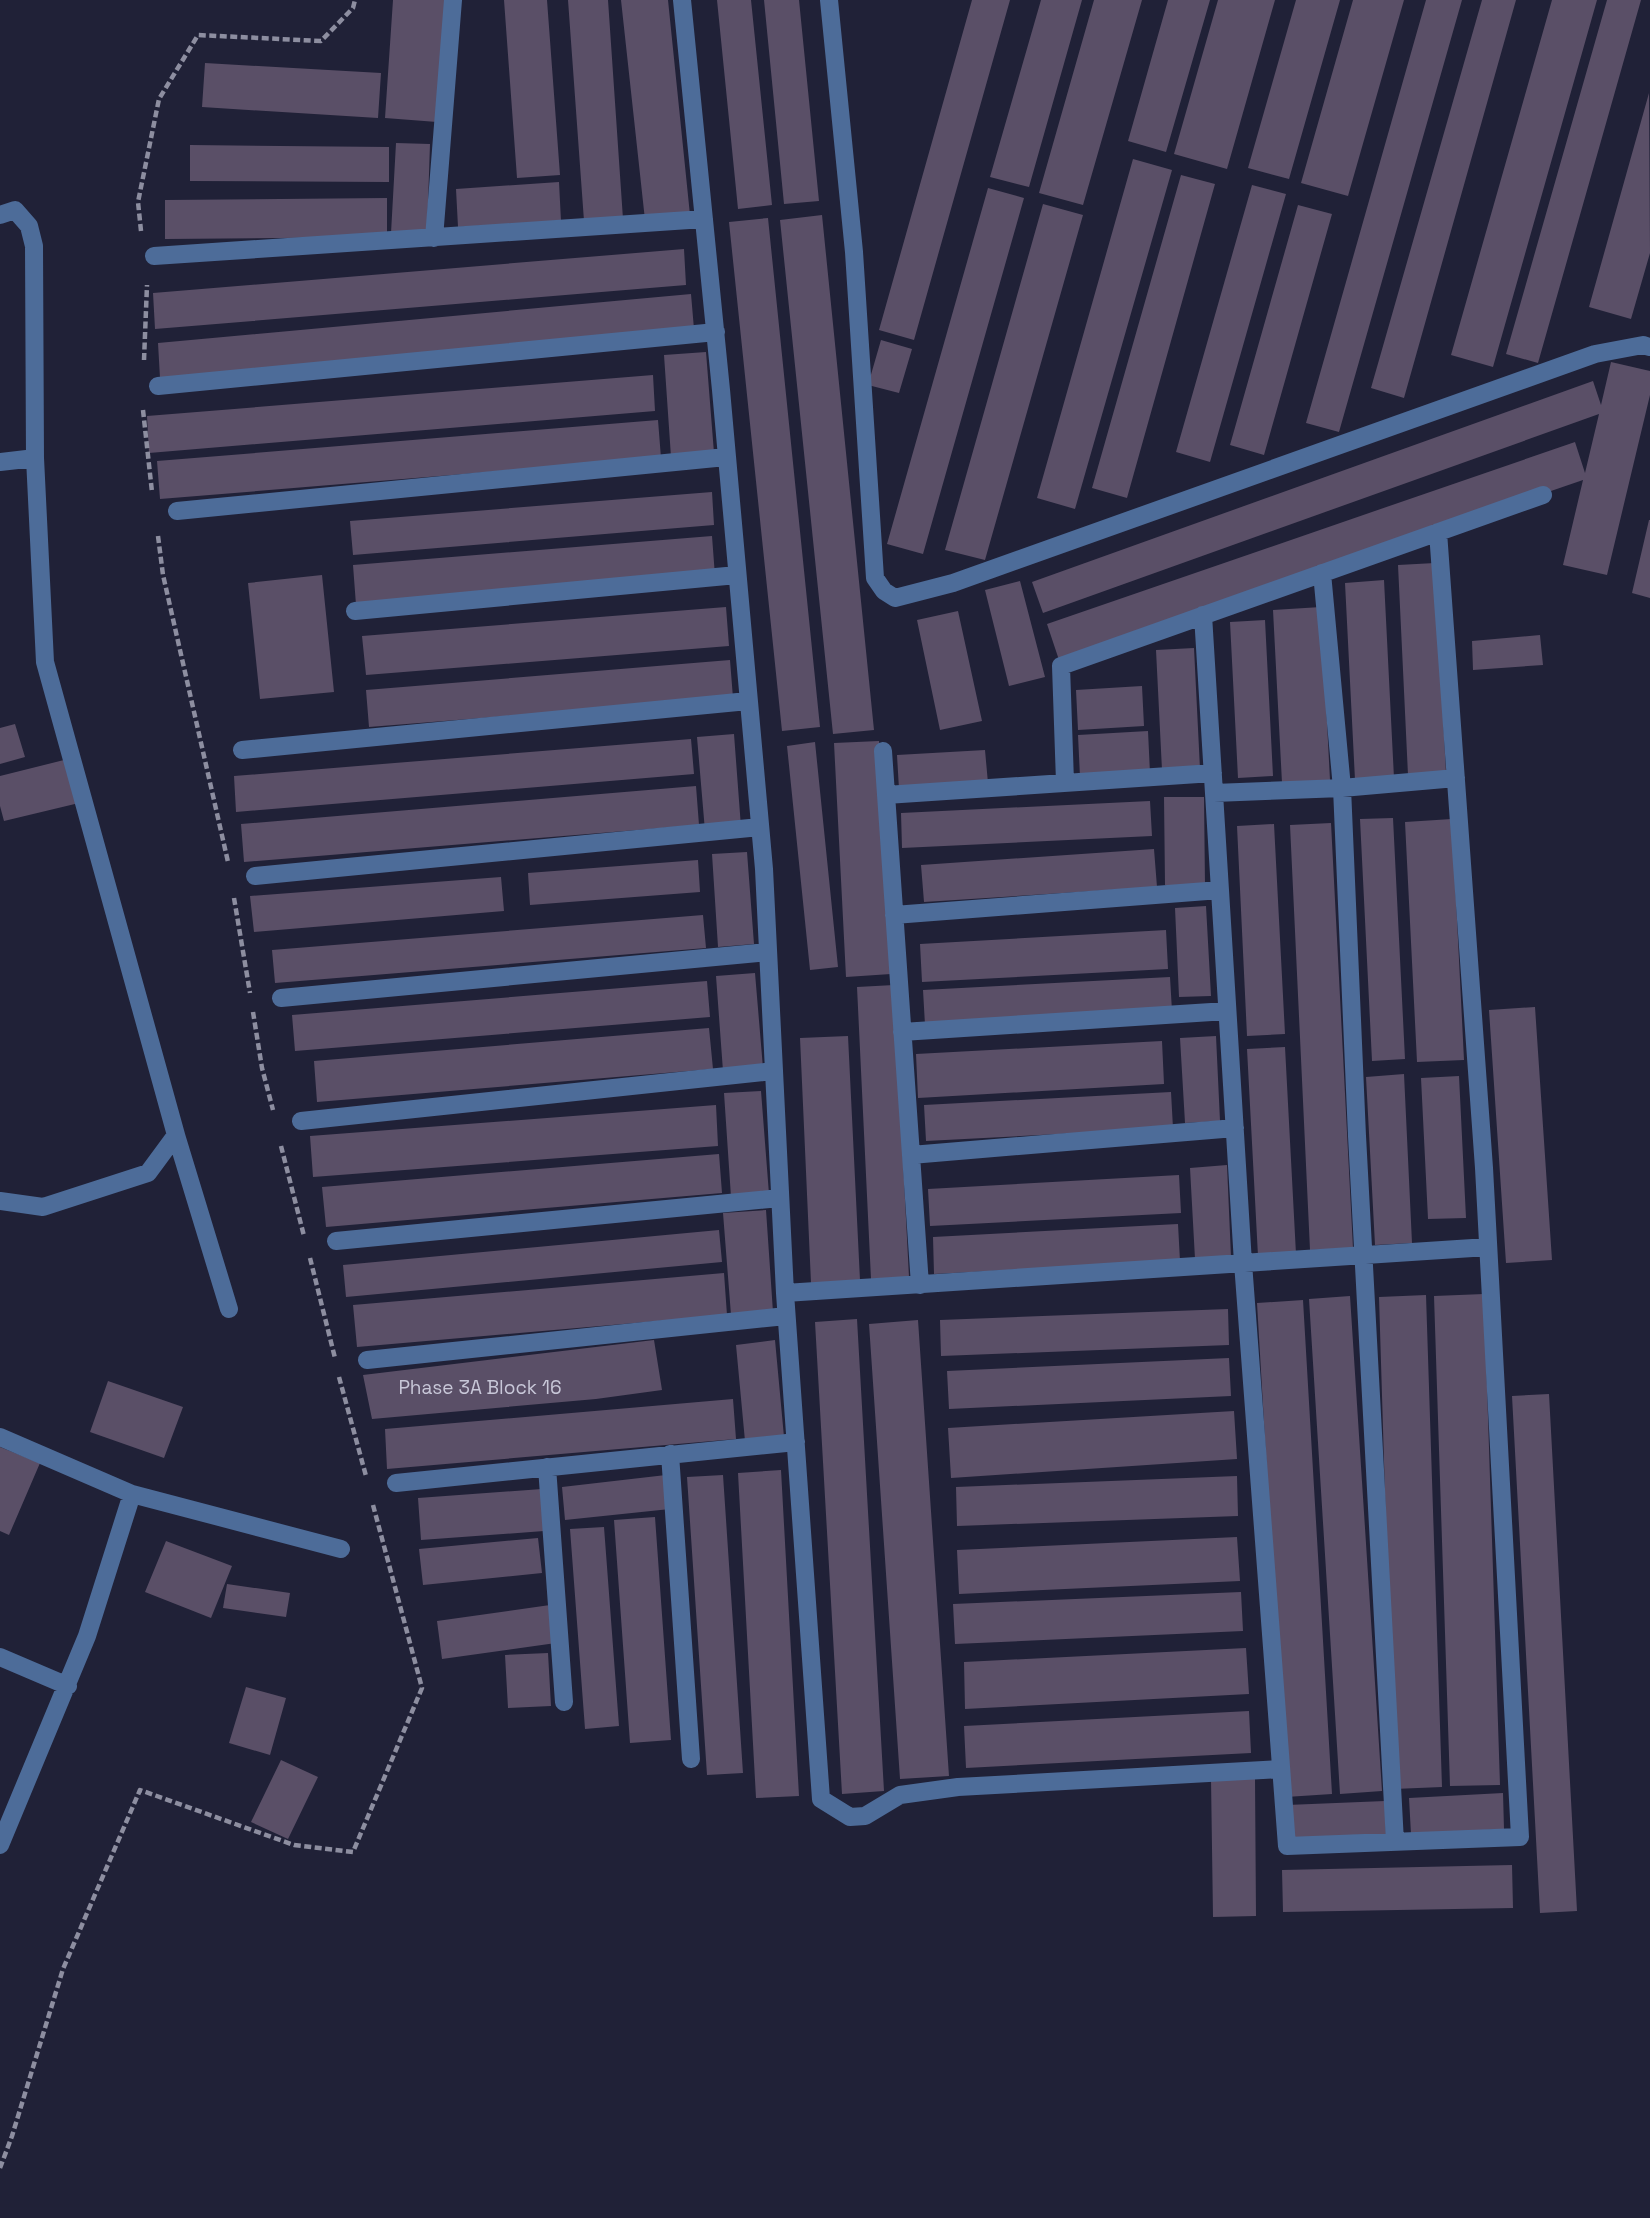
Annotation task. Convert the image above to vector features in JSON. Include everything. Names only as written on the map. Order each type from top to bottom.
[{"type":"street","points":[[434,238],[453,0]]},
{"type":"street","points":[[682,0],[716,332],[760,827],[786,1316],[821,1799],[850,1817],[865,1816],[900,1795],[958,1787],[1281,1769]]},
{"type":"street","points":[[829,0],[854,252],[875,578],[884,591],[895,598],[953,583],[1595,354],[1643,345],[1650,347]]},
{"type":"street","points":[[0,215],[15,210],[29,226],[34,246],[35,458],[45,662],[176,1135],[229,1309]]},
{"type":"street","points":[[154,256],[704,219]]},
{"type":"street","points":[[158,386],[716,332]]},
{"type":"street","points":[[177,511],[726,457]]},
{"type":"street","points":[[0,461],[35,458]]},
{"type":"street","points":[[1065,782],[1061,666],[1543,495]]},
{"type":"street","points":[[1203,615],[1243,1264],[1287,1846],[1520,1837],[1488,1247],[1438,531]]},
{"type":"street","points":[[1322,573],[1342,788],[1395,1842]]},
{"type":"street","points":[[355,611],[737,575]]},
{"type":"street","points":[[242,750],[748,701]]},
{"type":"street","points":[[883,751],[920,1285]]},
{"type":"street","points":[[886,795],[1213,773]]},
{"type":"street","points":[[1214,793],[1342,788],[1455,778]]},
{"type":"street","points":[[255,876],[760,827]]},
{"type":"street","points":[[894,915],[1220,890]]},
{"type":"street","points":[[281,998],[768,952]]},
{"type":"street","points":[[902,1032],[1227,1011]]},
{"type":"street","points":[[301,1121],[774,1071]]},
{"type":"street","points":[[911,1156],[1235,1128]]},
{"type":"street","points":[[0,1201],[43,1207],[148,1173],[176,1135]]},
{"type":"street","points":[[336,1241],[780,1198]]},
{"type":"street","points":[[785,1293],[1488,1247]]},
{"type":"street","points":[[367,1360],[786,1316]]},
{"type":"street","points":[[0,1437],[132,1494],[341,1549]]},
{"type":"street","points":[[396,1483],[796,1443]]},
{"type":"street","points":[[670,1454],[691,1759]]},
{"type":"street","points":[[547,1467],[564,1702]]},
{"type":"street","points":[[0,1845],[87,1636],[132,1494]]},
{"type":"street","points":[[0,1657],[68,1686]]},
{"type":"path","points":[[142,238],[138,202],[159,99],[198,35],[321,41],[353,8],[355,0]]},
{"type":"path","points":[[144,372],[147,275]]},
{"type":"path","points":[[143,400],[142,413],[153,494]]},
{"type":"path","points":[[158,535],[163,575],[228,862]]},
{"type":"path","points":[[232,890],[262,1068],[275,1121]]},
{"type":"path","points":[[279,1135],[306,1242]]},
{"type":"path","points":[[309,1255],[336,1363]]},
{"type":"path","points":[[339,1376],[367,1480]]},
{"type":"path","points":[[0,2168],[63,1969],[140,1790],[294,1845],[353,1852],[422,1688],[370,1493]]},
{"type":"building","points":[[393,0],[445,0],[437,122],[385,118]]},
{"type":"building","points":[[504,0],[547,0],[560,175],[517,178]]},
{"type":"building","points":[[568,0],[608,0],[623,219],[584,221]]},
{"type":"building","points":[[621,0],[668,0],[690,215],[645,220]]},
{"type":"building","points":[[717,0],[751,0],[772,205],[738,209]]},
{"type":"building","points":[[764,0],[799,0],[819,201],[784,204]]},
{"type":"building","points":[[972,0],[1010,0],[914,340],[879,330]]},
{"type":"building","points":[[1041,0],[1082,0],[1029,187],[990,177]]},
{"type":"building","points":[[1094,0],[1142,0],[1083,205],[1039,193]]},
{"type":"building","points":[[1168,0],[1210,0],[1166,152],[1128,141]]},
{"type":"building","points":[[1218,0],[1275,0],[1227,169],[1174,154]]},
{"type":"building","points":[[1296,0],[1340,0],[1289,179],[1248,168]]},
{"type":"building","points":[[1353,0],[1404,0],[1348,196],[1301,183]]},
{"type":"building","points":[[1426,0],[1462,0],[1339,432],[1306,423]]},
{"type":"building","points":[[1482,0],[1516,0],[1404,398],[1371,388]]},
{"type":"building","points":[[1552,0],[1597,0],[1493,367],[1451,355]]},
{"type":"building","points":[[1607,0],[1641,0],[1538,363],[1506,354]]},
{"type":"building","points":[[205,63],[381,73],[378,118],[202,107]]},
{"type":"building","points":[[1649,93],[1650,253],[1631,319],[1589,307]]},
{"type":"building","points":[[396,143],[430,144],[427,234],[391,233]]},
{"type":"building","points":[[190,145],[389,147],[389,182],[190,181]]},
{"type":"building","points":[[1133,159],[1172,170],[1075,509],[1037,498]]},
{"type":"building","points":[[1181,175],[1215,184],[1127,498],[1092,488]]},
{"type":"building","points":[[559,182],[561,221],[458,227],[456,189]]},
{"type":"building","points":[[1252,185],[1286,194],[1210,462],[1176,452]]},
{"type":"building","points":[[988,188],[1024,198],[923,554],[887,544]]},
{"type":"building","points":[[387,198],[387,237],[165,239],[165,200]]},
{"type":"building","points":[[1043,204],[1083,215],[985,560],[945,550]]},
{"type":"building","points":[[1298,205],[1332,214],[1264,455],[1230,445]]},
{"type":"building","points":[[822,215],[874,730],[833,734],[780,220]]},
{"type":"building","points":[[768,218],[820,727],[782,731],[729,222]]},
{"type":"building","points":[[684,249],[686,285],[155,329],[153,293]]},
{"type":"building","points":[[691,294],[694,329],[160,378],[158,343]]},
{"type":"building","points":[[881,340],[912,349],[899,393],[868,385]]},
{"type":"building","points":[[706,352],[714,453],[671,457],[664,355]]},
{"type":"building","points":[[1611,362],[1650,371],[1650,395],[1607,575],[1563,565],[1583,480],[1059,660],[1047,624],[1575,442],[1585,473],[1599,414],[1043,613],[1032,582],[1593,381],[1601,405]]},
{"type":"building","points":[[653,375],[655,411],[149,453],[147,416]]},
{"type":"building","points":[[658,420],[661,458],[160,499],[157,461]]},
{"type":"building","points":[[712,492],[714,525],[353,555],[350,521]]},
{"type":"building","points":[[1650,520],[1650,598],[1632,593]]},
{"type":"building","points":[[712,536],[715,576],[356,605],[353,565]]},
{"type":"building","points":[[1435,563],[1446,773],[1408,775],[1398,565]]},
{"type":"building","points":[[322,575],[334,692],[260,699],[248,583]]},
{"type":"building","points":[[1384,580],[1394,778],[1355,780],[1345,583]]},
{"type":"building","points":[[1020,581],[1045,677],[1009,686],[985,590]]},
{"type":"building","points":[[726,607],[729,646],[366,675],[362,636]]},
{"type":"building","points":[[1321,607],[1330,780],[1282,783],[1273,610]]},
{"type":"building","points":[[958,611],[982,721],[940,730],[917,620]]},
{"type":"building","points":[[1265,620],[1273,776],[1238,778],[1230,622]]},
{"type":"building","points":[[1540,635],[1543,665],[1473,670],[1472,641]]},
{"type":"building","points":[[1194,648],[1200,769],[1162,770],[1156,650]]},
{"type":"building","points":[[730,660],[733,698],[369,727],[366,690]]},
{"type":"building","points":[[1142,686],[1144,726],[1078,730],[1076,690]]},
{"type":"building","points":[[15,724],[25,757],[0,764],[0,728]]},
{"type":"building","points":[[1148,731],[1150,773],[1080,777],[1078,735]]},
{"type":"building","points":[[734,734],[741,827],[705,831],[697,737]]},
{"type":"building","points":[[691,739],[694,774],[236,812],[234,776]]},
{"type":"building","points":[[879,741],[891,974],[846,977],[834,743]]},
{"type":"building","points":[[815,742],[838,967],[810,970],[787,746]]},
{"type":"building","points":[[985,750],[988,783],[899,789],[897,755]]},
{"type":"building","points":[[68,759],[79,803],[4,821],[0,806],[0,776]]},
{"type":"building","points":[[696,786],[699,825],[244,862],[241,824]]},
{"type":"building","points":[[1164,797],[1204,797],[1205,885],[1165,885]]},
{"type":"building","points":[[1150,801],[1152,836],[902,848],[901,813]]},
{"type":"building","points":[[1393,818],[1405,1059],[1372,1061],[1360,819]]},
{"type":"building","points":[[1452,819],[1464,1060],[1417,1062],[1405,822]]},
{"type":"building","points":[[1331,823],[1353,1248],[1310,1250],[1290,825]]},
{"type":"building","points":[[1274,824],[1285,1034],[1247,1036],[1237,826]]},
{"type":"building","points":[[1154,849],[1157,887],[924,902],[921,865]]},
{"type":"building","points":[[747,852],[754,944],[718,947],[712,854]]},
{"type":"building","points":[[698,860],[700,892],[530,905],[528,873]]},
{"type":"building","points":[[501,877],[504,911],[254,932],[250,896]]},
{"type":"building","points":[[1206,906],[1211,996],[1179,997],[1175,908]]},
{"type":"building","points":[[703,915],[706,948],[275,983],[272,950]]},
{"type":"building","points":[[1166,930],[1168,969],[922,982],[920,944]]},
{"type":"building","points":[[755,973],[763,1068],[723,1071],[716,976]]},
{"type":"building","points":[[1170,977],[1172,1011],[925,1025],[923,990]]},
{"type":"building","points":[[707,981],[710,1017],[295,1051],[292,1015]]},
{"type":"building","points":[[894,985],[909,1277],[871,1279],[857,987]]},
{"type":"building","points":[[1535,1007],[1552,1260],[1506,1263],[1489,1010]]},
{"type":"building","points":[[709,1028],[713,1069],[317,1102],[314,1061]]},
{"type":"building","points":[[848,1036],[860,1280],[811,1283],[800,1038]]},
{"type":"building","points":[[1216,1036],[1220,1121],[1185,1123],[1180,1038]]},
{"type":"building","points":[[1162,1041],[1164,1084],[918,1098],[916,1054]]},
{"type":"building","points":[[1285,1047],[1296,1254],[1258,1256],[1247,1049]]},
{"type":"building","points":[[1404,1074],[1412,1243],[1375,1245],[1366,1077]]},
{"type":"building","points":[[1459,1076],[1466,1218],[1428,1219],[1421,1078]]},
{"type":"building","points":[[761,1091],[769,1194],[731,1197],[724,1093]]},
{"type":"building","points":[[1171,1092],[1173,1128],[926,1141],[924,1105]]},
{"type":"building","points":[[716,1105],[718,1146],[313,1177],[310,1136]]},
{"type":"building","points":[[719,1154],[722,1193],[326,1227],[322,1187]]},
{"type":"building","points":[[1227,1165],[1231,1257],[1195,1259],[1190,1168]]},
{"type":"building","points":[[1179,1175],[1181,1213],[930,1226],[928,1189]]},
{"type":"building","points":[[766,1210],[773,1312],[731,1315],[723,1213]]},
{"type":"building","points":[[1178,1224],[1180,1261],[934,1274],[933,1237]]},
{"type":"building","points":[[719,1230],[722,1262],[346,1297],[343,1265]]},
{"type":"building","points":[[724,1273],[727,1315],[357,1347],[353,1305]]},
{"type":"building","points":[[1484,1294],[1500,1785],[1450,1786],[1434,1296]]},
{"type":"building","points":[[1426,1295],[1442,1787],[1394,1789],[1379,1297]]},
{"type":"building","points":[[1350,1296],[1382,1791],[1340,1794],[1309,1299]]},
{"type":"building","points":[[1303,1300],[1332,1794],[1286,1797],[1257,1303]]},
{"type":"building","points":[[1228,1309],[1229,1345],[941,1356],[940,1320]]},
{"type":"building","points":[[857,1319],[884,1791],[842,1794],[815,1322]]},
{"type":"building","points":[[918,1320],[949,1776],[900,1779],[869,1324]]},
{"type":"building","points":[[654,1340],[662,1390],[596,1399],[372,1419],[363,1375]]},
{"type":"building","points":[[775,1340],[784,1437],[745,1441],[736,1345]]},
{"type":"building","points":[[1229,1358],[1231,1396],[949,1409],[947,1371]]},
{"type":"building","points":[[108,1381],[183,1407],[164,1458],[90,1432]]},
{"type":"building","points":[[1549,1394],[1577,1911],[1540,1913],[1512,1396]]},
{"type":"building","points":[[733,1399],[736,1439],[387,1469],[385,1429]]},
{"type":"building","points":[[1234,1411],[1237,1459],[951,1478],[948,1428]]},
{"type":"building","points":[[0,1447],[40,1463],[9,1535],[0,1531]]},
{"type":"building","points":[[781,1470],[799,1796],[756,1798],[738,1473]]},
{"type":"building","points":[[666,1475],[670,1509],[565,1520],[562,1487]]},
{"type":"building","points":[[723,1475],[743,1773],[707,1775],[687,1477]]},
{"type":"building","points":[[1237,1476],[1238,1516],[957,1526],[956,1487]]},
{"type":"building","points":[[542,1489],[544,1531],[421,1540],[418,1498]]},
{"type":"building","points":[[655,1517],[671,1740],[630,1743],[614,1520]]},
{"type":"building","points":[[604,1527],[619,1726],[585,1729],[570,1529]]},
{"type":"building","points":[[1237,1537],[1240,1581],[959,1594],[957,1550]]},
{"type":"building","points":[[538,1538],[542,1573],[423,1585],[419,1549]]},
{"type":"building","points":[[166,1541],[232,1566],[211,1618],[145,1592]]},
{"type":"building","points":[[227,1584],[290,1593],[286,1617],[223,1608]]},
{"type":"building","points":[[1241,1592],[1243,1631],[955,1644],[953,1604]]},
{"type":"building","points":[[550,1605],[556,1643],[442,1659],[437,1621]]},
{"type":"building","points":[[1246,1648],[1249,1694],[965,1709],[964,1662]]},
{"type":"building","points":[[548,1653],[551,1706],[508,1708],[505,1655]]},
{"type":"building","points":[[246,1687],[286,1698],[270,1755],[229,1743]]},
{"type":"building","points":[[1249,1711],[1251,1753],[966,1768],[964,1726]]},
{"type":"building","points":[[281,1760],[318,1777],[288,1839],[251,1822]]},
{"type":"building","points":[[1255,1778],[1256,1916],[1213,1917],[1211,1779]]},
{"type":"building","points":[[1503,1793],[1504,1829],[1411,1834],[1409,1798]]},
{"type":"building","points":[[1385,1801],[1386,1834],[1287,1838],[1287,1805]]},
{"type":"building","points":[[1512,1865],[1513,1908],[1283,1912],[1282,1870]]}]
